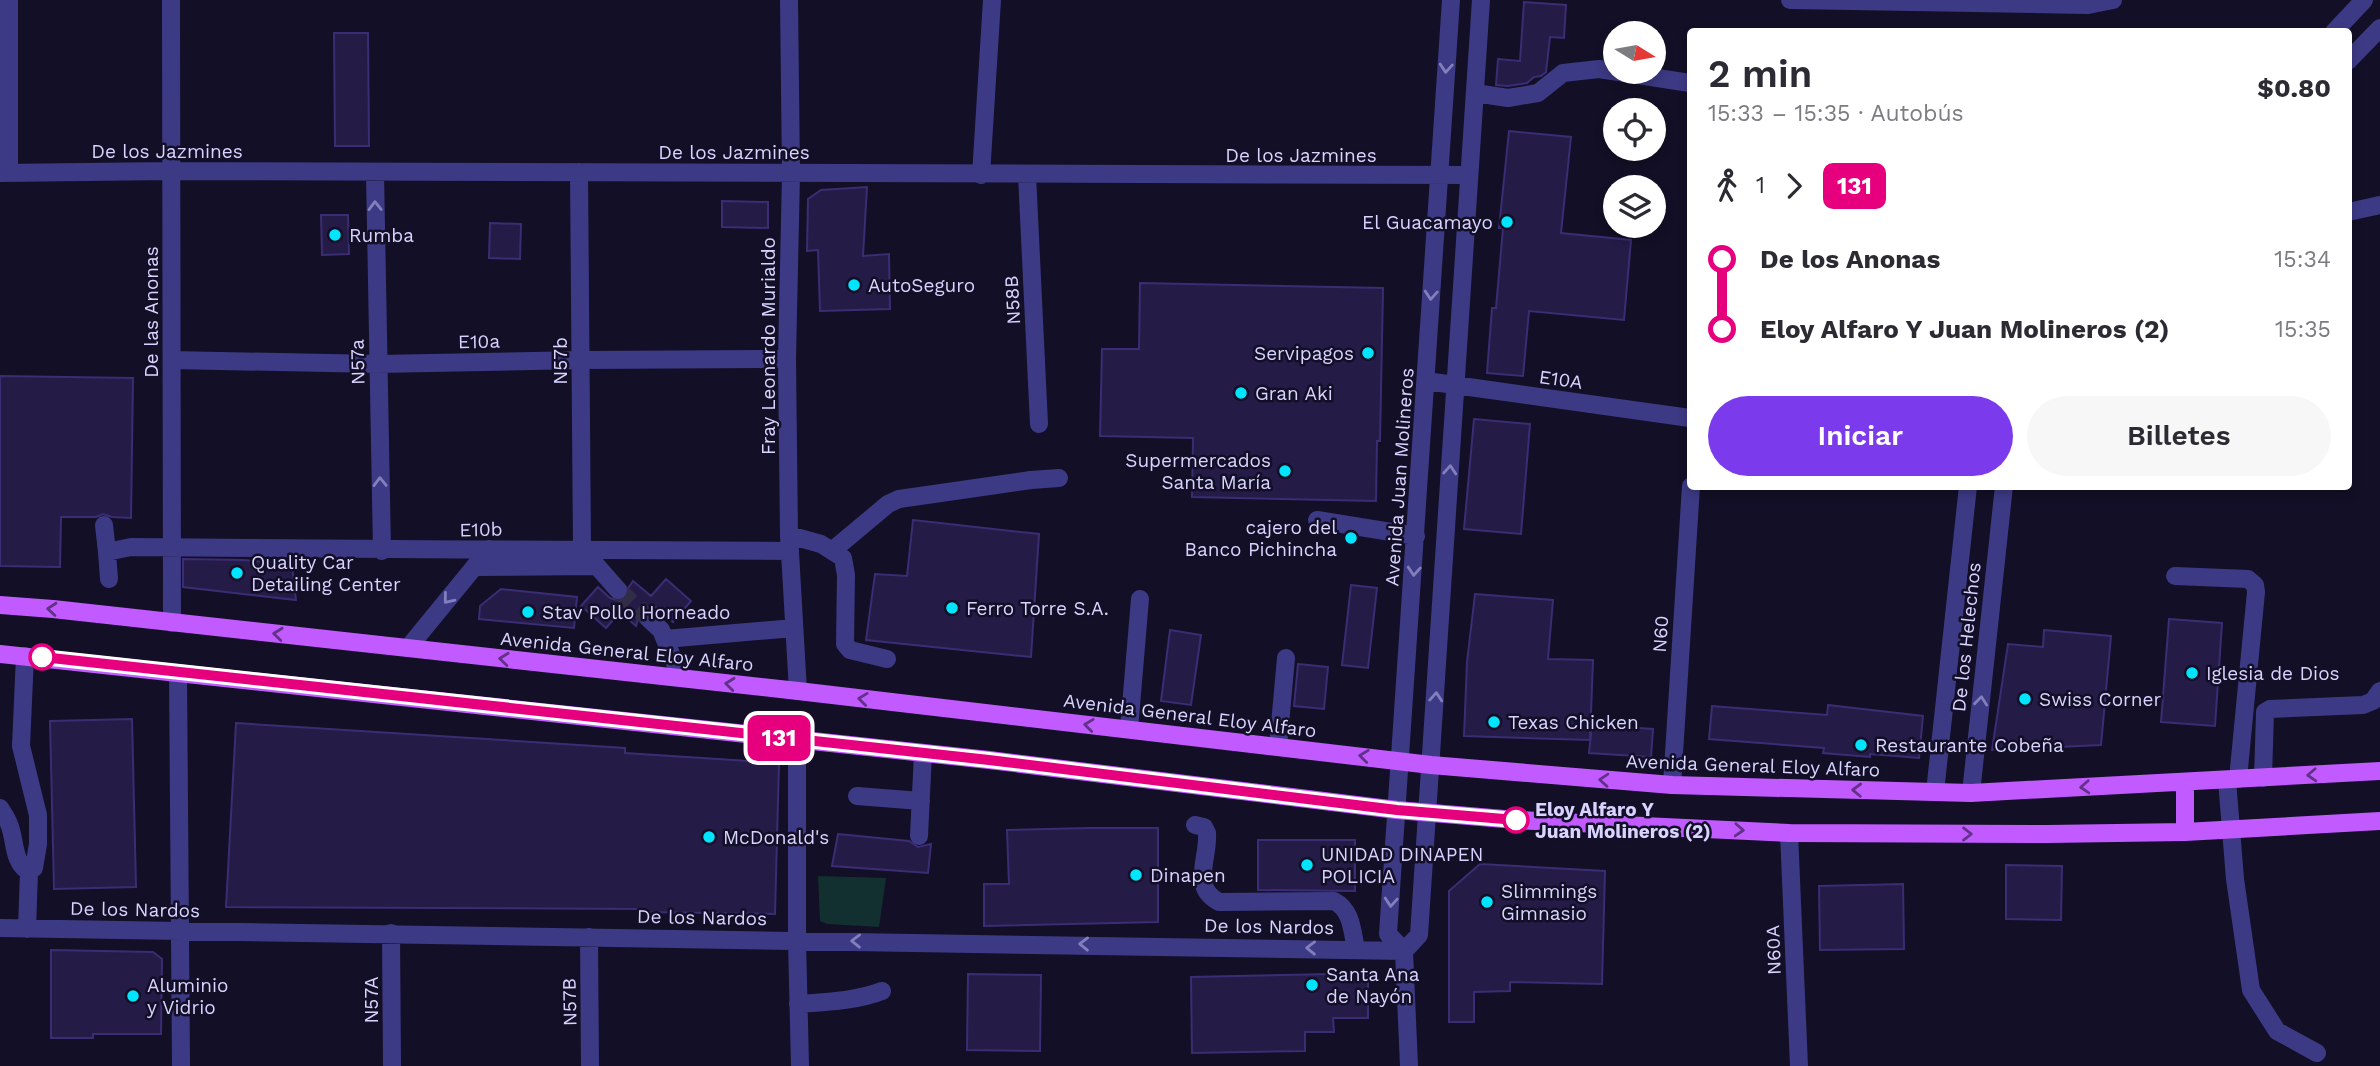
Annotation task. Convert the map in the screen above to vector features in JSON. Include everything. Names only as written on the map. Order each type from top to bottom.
[{"type":"main road","name":"Avenida General Eloy Alfaro","points":[[0,605],[798,691],[1431,765],[1672,785],[1970,793],[2380,771]]},
{"type":"main road","points":[[0,654],[923,752],[1397,810],[1516,820],[1789,832],[2185,832],[2380,821]]},
{"type":"main road","points":[[2185,782],[2185,832]]},
{"type":"street","points":[[4,173],[9,0]]},
{"type":"street","name":"De las Anonas","points":[[171,0],[172,623]]},
{"type":"street","name":"Fray Leonardo Murialdo","points":[[789,0],[789,543],[798,691]]},
{"type":"street","points":[[981,175],[992,0]]},
{"type":"street","name":"Avenida Juan Molineros","points":[[1409,1066],[1404,951],[1388,934],[1451,0]]},
{"type":"street","points":[[1404,951],[1419,935],[1481,0]]},
{"type":"street","points":[[1790,0],[2088,5],[2113,0]]},
{"type":"street","points":[[2338,28],[2364,0]]},
{"type":"street","points":[[2352,57],[2380,27]]},
{"type":"street","points":[[1475,93],[1508,98],[1538,93],[1563,73],[1599,69],[1687,83]]},
{"type":"street","name":"De los Jazmines","points":[[4,173],[172,171],[1469,175]]},
{"type":"street","name":"N57b","points":[[579,172],[582,549]]},
{"type":"street","name":"N57a","points":[[375,173],[382,551]]},
{"type":"street","name":"N58B","points":[[1027,175],[1039,424]]},
{"type":"street","points":[[2352,211],[2380,205]]},
{"type":"street","name":"E10a","points":[[172,360],[378,364],[787,359]]},
{"type":"street","name":"E10A","points":[[1426,381],[1687,418]]},
{"type":"street","points":[[887,660],[850,650],[845,644],[846,575],[843,558],[833,550],[888,504],[899,499],[1059,478]]},
{"type":"street","name":"N60","points":[[1672,785],[1691,490]]},
{"type":"street","name":"De los Helechos","points":[[1935,792],[1968,490]]},
{"type":"street","name":"De los Helechos","points":[[1970,793],[2004,490]]},
{"type":"street","points":[[1317,520],[1416,536]]},
{"type":"street","points":[[104,525],[109,579]]},
{"type":"street","name":"E10b","points":[[107,552],[131,547],[382,551],[789,543],[821,544],[833,550]]},
{"type":"street","points":[[408,648],[489,549]]},
{"type":"street","points":[[582,549],[618,590]]},
{"type":"street","points":[[474,568],[596,566]]},
{"type":"street","points":[[2175,576],[2248,579],[2255,584],[2230,830],[2250,990],[2277,1031],[2317,1053]]},
{"type":"street","points":[[1129,729],[1140,598]]},
{"type":"street","points":[[649,619],[665,639],[681,678]]},
{"type":"street","points":[[665,639],[794,628]]},
{"type":"street","points":[[25,656],[21,746],[38,815],[38,844],[34,868],[30,872],[27,929]]},
{"type":"street","points":[[1278,747],[1286,658]]},
{"type":"street","points":[[178,673],[181,1066]]},
{"type":"street","points":[[2263,778],[2265,712],[2270,709],[2363,705],[2373,701],[2380,691]]},
{"type":"street","points":[[797,740],[800,1066]]},
{"type":"street","points":[[919,836],[923,752]]},
{"type":"street","points":[[857,796],[922,801]]},
{"type":"street","points":[[0,808],[10,824],[15,854],[24,869],[30,872]]},
{"type":"street","points":[[1195,825],[1204,827],[1207,833],[1202,884],[1210,897],[1219,902],[1334,901],[1344,906],[1356,949]]},
{"type":"street","name":"N60A","points":[[1789,832],[1799,1066]]},
{"type":"street","name":"De los Nardos","points":[[0,928],[1404,951]]},
{"type":"street","name":"N57A","points":[[391,933],[392,1066]]},
{"type":"street","name":"N57B","points":[[589,937],[590,1066]]},
{"type":"street","points":[[799,1004],[850,999],[882,991]]},
{"type":"green space","points":[[818,876],[886,878],[879,927],[827,924],[820,921]]},
{"type":"building","points":[[1524,2],[1566,5],[1564,38],[1550,37],[1546,72],[1541,76],[1534,77],[1527,83],[1496,85],[1498,59],[1520,61]]},
{"type":"building","points":[[334,33],[368,33],[369,146],[335,146]]},
{"type":"building","points":[[1509,131],[1571,137],[1561,233],[1631,240],[1624,320],[1529,311],[1523,376],[1487,373],[1492,308],[1496,308],[1503,228],[1499,228]]},
{"type":"building","points":[[867,187],[863,256],[889,254],[890,309],[820,311],[818,250],[807,251],[808,199],[821,190]]},
{"type":"building","points":[[722,201],[768,202],[768,228],[722,227]]},
{"type":"building","name":"Rumba","points":[[321,215],[348,215],[349,254],[322,255]]},
{"type":"building","points":[[490,223],[521,224],[520,259],[489,258]]},
{"type":"building","name":"Gran Aki","points":[[1140,283],[1383,288],[1376,501],[1192,497],[1193,438],[1100,436],[1102,349],[1139,349]]},
{"type":"building","points":[[0,376],[133,378],[131,518],[103,514],[96,517],[61,517],[60,567],[0,566]]},
{"type":"building","points":[[1474,419],[1530,424],[1521,534],[1464,529]]},
{"type":"building","name":"Ferro Torre S.A.","points":[[913,520],[1039,534],[1031,657],[866,640],[875,574],[907,576]]},
{"type":"building","name":"Quality Car Detailing Center","points":[[183,559],[292,564],[296,600],[183,587]]},
{"type":"building","points":[[666,579],[691,601],[673,622],[654,606],[640,612],[636,626],[620,612],[606,628],[581,606],[598,587],[610,598],[620,601],[626,598],[633,581],[651,596]]},
{"type":"building","points":[[1351,585],[1377,588],[1368,668],[1342,665]]},
{"type":"building","name":"Stav Pollo Horneado","points":[[501,589],[577,597],[574,628],[479,619],[480,606]]},
{"type":"building","points":[[1475,594],[1553,600],[1548,659],[1593,660],[1590,740],[1464,736],[1467,662]]},
{"type":"building","name":"Iglesia de Dios","points":[[2169,619],[2222,623],[2215,726],[2161,722]]},
{"type":"building","points":[[1170,630],[1201,635],[1191,705],[1161,701]]},
{"type":"building","points":[[2044,630],[2111,636],[2101,745],[1992,750],[2008,644],[2043,647]]},
{"type":"building","points":[[1298,664],[1328,667],[1324,709],[1294,706]]},
{"type":"building","points":[[1828,705],[1923,716],[1919,758],[1823,753],[1824,748],[1709,739],[1712,706],[1827,715]]},
{"type":"building","points":[[132,719],[136,887],[54,889],[50,721]]},
{"type":"building","points":[[236,723],[625,748],[625,753],[779,763],[775,914],[640,912],[640,909],[226,907]]},
{"type":"building","points":[[1592,725],[1653,729],[1651,757],[1589,753]]},
{"type":"building","points":[[1158,828],[1158,922],[984,926],[984,884],[1009,884],[1007,830]]},
{"type":"building","points":[[838,834],[909,841],[918,847],[931,844],[928,873],[832,866]]},
{"type":"building","name":"UNIDAD DINAPEN POLICIA","points":[[1258,840],[1355,840],[1355,891],[1258,890]]},
{"type":"building","points":[[1480,864],[1605,871],[1602,984],[1510,982],[1510,991],[1474,992],[1474,1022],[1449,1022],[1449,891]]},
{"type":"building","points":[[2006,865],[2062,866],[2061,920],[2006,919]]},
{"type":"building","points":[[1903,884],[1904,949],[1820,950],[1819,886]]},
{"type":"building","points":[[51,950],[153,952],[162,959],[161,1034],[93,1034],[93,1038],[51,1038]]},
{"type":"building","points":[[968,974],[1041,975],[1040,1051],[967,1050]]},
{"type":"building","points":[[1368,974],[1368,1018],[1333,1018],[1334,1032],[1305,1032],[1305,1051],[1192,1053],[1191,977]]},
{"type":"tunnel","points":[[618,590],[649,619]]},
{"type":"bus line","name":"131","points":[[42,657],[989,760],[1397,810],[1516,820]]},
{"type":"place","name":"El Guacamayo","points":[[1507,222]]},
{"type":"place","name":"Rumba","points":[[335,235]]},
{"type":"place","name":"AutoSeguro","points":[[854,285]]},
{"type":"place","name":"Servipagos","points":[[1368,353]]},
{"type":"place","name":"Gran Aki","points":[[1241,393]]},
{"type":"place","name":"Supermercados Santa María","points":[[1285,471]]},
{"type":"place","name":"cajero del Banco Pichincha","points":[[1351,538]]},
{"type":"place","name":"Quality Car Detailing Center","points":[[237,573]]},
{"type":"place","name":"Ferro Torre S.A.","points":[[952,608]]},
{"type":"place","name":"Stav Pollo Horneado","points":[[528,612]]},
{"type":"place","name":"Iglesia de Dios","points":[[2192,673]]},
{"type":"place","name":"Swiss Corner","points":[[2025,699]]},
{"type":"place","name":"Texas Chicken","points":[[1494,722]]},
{"type":"place","name":"Restaurante Cobeña","points":[[1861,745]]},
{"type":"place","name":"Eloy Alfaro Y Juan Molineros (2)","points":[[1516,820]]},
{"type":"place","name":"McDonald's","points":[[709,837]]},
{"type":"place","name":"UNIDAD DINAPEN POLICIA","points":[[1307,865]]},
{"type":"place","name":"Dinapen","points":[[1136,875]]},
{"type":"place","name":"Slimmings Gimnasio","points":[[1487,902]]},
{"type":"place","name":"Santa Ana de Nayón","points":[[1312,985]]},
{"type":"place","name":"Aluminio y Vidrio","points":[[133,996]]}]
